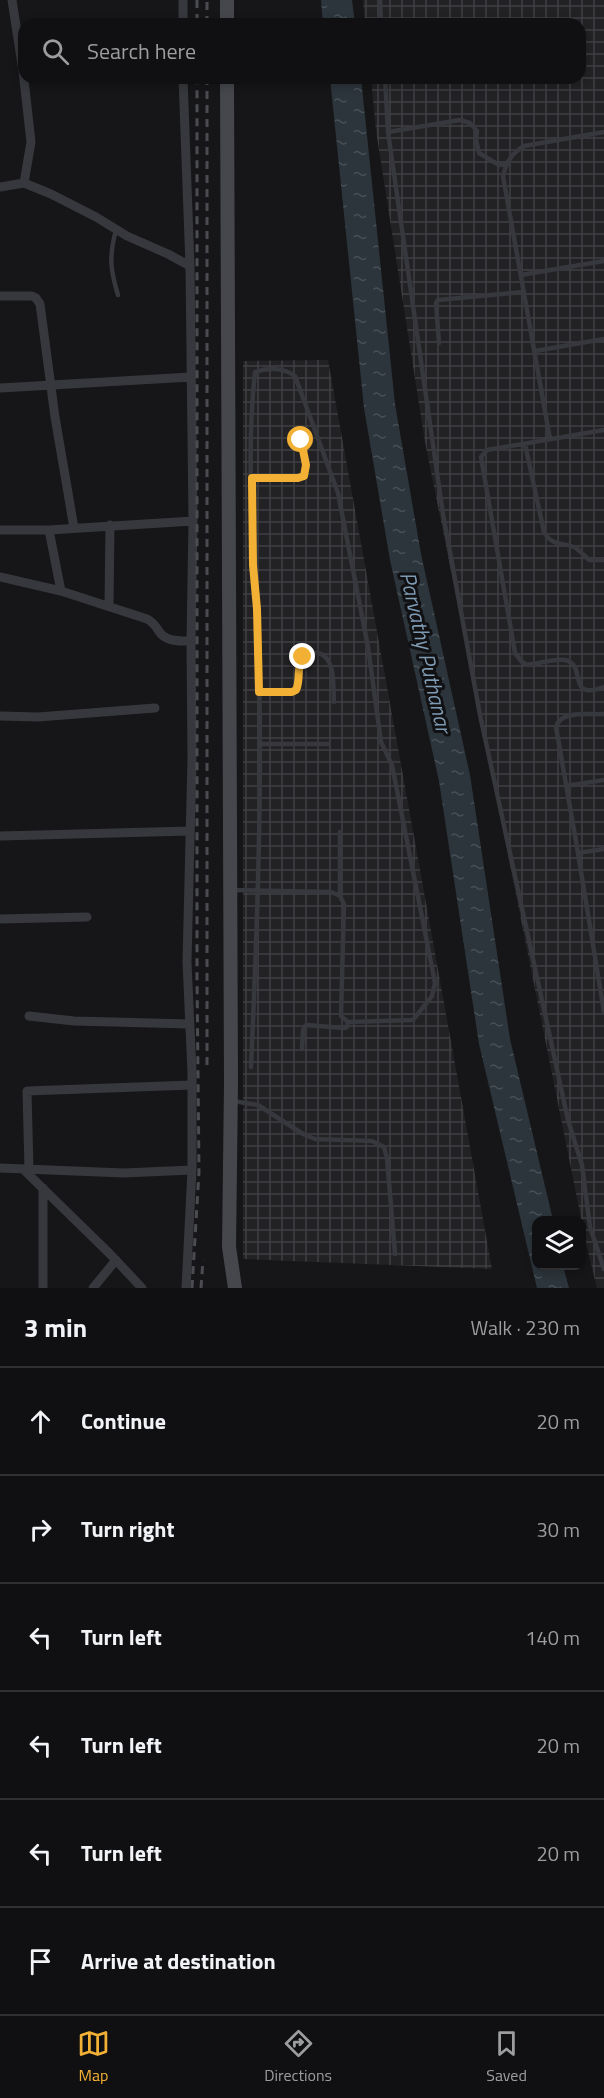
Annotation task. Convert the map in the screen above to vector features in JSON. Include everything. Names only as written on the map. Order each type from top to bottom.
[{"type":"main road","points":[[227,0],[227,18]]},
{"type":"main road","points":[[227,84],[231,1101],[229,1247],[235,1288]]},
{"type":"street","points":[[12,0],[18,39]]},
{"type":"street","points":[[183,0],[183,18]]},
{"type":"street","points":[[24,84],[31,142],[24,183]]},
{"type":"street","points":[[183,84],[190,266],[193,521],[192,759],[187,962],[192,1085],[192,1170],[186,1288]]},
{"type":"street","points":[[0,187],[24,183],[71,203],[116,230],[190,266]]},
{"type":"street","points":[[0,296],[32,296],[39,301],[74,528]]},
{"type":"street","points":[[0,388],[191,377]]},
{"type":"street","points":[[0,530],[49,530],[193,521]]},
{"type":"street","points":[[109,606],[110,525]]},
{"type":"street","points":[[49,530],[61,591]]},
{"type":"street","points":[[0,577],[61,591],[109,606],[152,622],[170,639],[191,641]]},
{"type":"street","points":[[0,716],[38,717],[155,708]]},
{"type":"street","points":[[0,836],[190,831]]},
{"type":"street","points":[[0,919],[87,917]]},
{"type":"street","points":[[29,1016],[74,1021],[190,1024]]},
{"type":"street","points":[[141,1288],[27,1170],[27,1091],[192,1085]]},
{"type":"street","points":[[0,1168],[124,1173],[192,1170]]},
{"type":"street","points":[[43,1188],[43,1288]]},
{"type":"street","points":[[93,1288],[116,1260]]},
{"type":"lane","points":[[380,0],[381,18]]},
{"type":"lane","points":[[385,84],[388,132],[443,514],[480,715],[568,1120],[582,1165],[590,1227],[604,1269]]},
{"type":"lane","points":[[388,132],[460,120],[470,123],[477,131],[476,140],[479,153],[499,165],[506,163]]},
{"type":"lane","points":[[550,439],[503,176],[506,163],[513,153],[524,146],[604,132]]},
{"type":"lane","points":[[116,230],[110,260],[118,295]]},
{"type":"lane","points":[[521,275],[604,261]]},
{"type":"lane","points":[[439,343],[436,303],[438,300],[524,292]]},
{"type":"lane","points":[[535,351],[604,339]]},
{"type":"lane","points":[[251,1066],[259,890],[260,744],[257,609],[253,565],[251,412],[255,372],[263,369],[287,371],[295,376],[338,493],[368,647],[381,742],[392,765],[435,983],[432,996],[413,1020],[348,1022],[341,1016],[344,904],[340,896],[340,832]]},
{"type":"lane","points":[[604,429],[487,450],[481,457],[515,653],[526,665],[565,660],[573,665],[584,690],[593,691],[604,687]]},
{"type":"lane","points":[[252,478],[304,476],[306,465],[301,440]]},
{"type":"lane","points":[[525,444],[547,537],[555,544],[577,549],[589,560],[604,560]]},
{"type":"lane","points":[[259,692],[296,690],[299,683],[300,661],[307,654],[314,653],[324,656],[330,666],[334,702]]},
{"type":"lane","points":[[604,714],[561,717],[556,728],[604,1012]]},
{"type":"lane","points":[[260,744],[329,744]]},
{"type":"lane","points":[[566,786],[604,780]]},
{"type":"lane","points":[[578,853],[604,849]]},
{"type":"lane","points":[[230,890],[331,892],[340,896]]},
{"type":"lane","points":[[302,1049],[303,1030],[306,1025],[344,1028],[347,1027],[348,1022]]},
{"type":"lane","points":[[231,1101],[258,1105],[303,1134],[315,1139],[372,1141],[384,1148],[387,1158],[395,1254]]},
{"type":"shaded area","points":[[363,0],[604,0],[604,1288],[597,1288],[586,1243],[586,1216],[581,1216],[425,442],[376,131],[372,84],[586,84],[586,18],[364,18]]},
{"type":"shaded area","points":[[328,360],[492,1269],[243,1259],[243,361]]},
{"type":"water","points":[[321,0],[352,0],[354,18],[322,18]]},
{"type":"water","name":"Parvathy Puthanar","points":[[331,84],[362,84],[395,404],[421,554],[470,775],[510,1039],[552,1216],[532,1216],[532,1267],[479,1044],[439,781],[390,560],[364,408]]},
{"type":"water","points":[[533,1270],[564,1270],[569,1288],[537,1288]]},
{"type":"railway","points":[[197,0],[197,18]]},
{"type":"railway","points":[[207,0],[207,18]]},
{"type":"railway","points":[[192,1288],[199,1172],[197,84]]},
{"type":"railway","points":[[207,84],[207,1065]]},
{"type":"railway","points":[[201,1288],[203,1260]]},
{"type":"route","points":[[301,440],[306,465],[304,476],[252,478],[253,565],[257,609],[259,692],[296,690],[299,683],[300,661],[303,657]]}]
